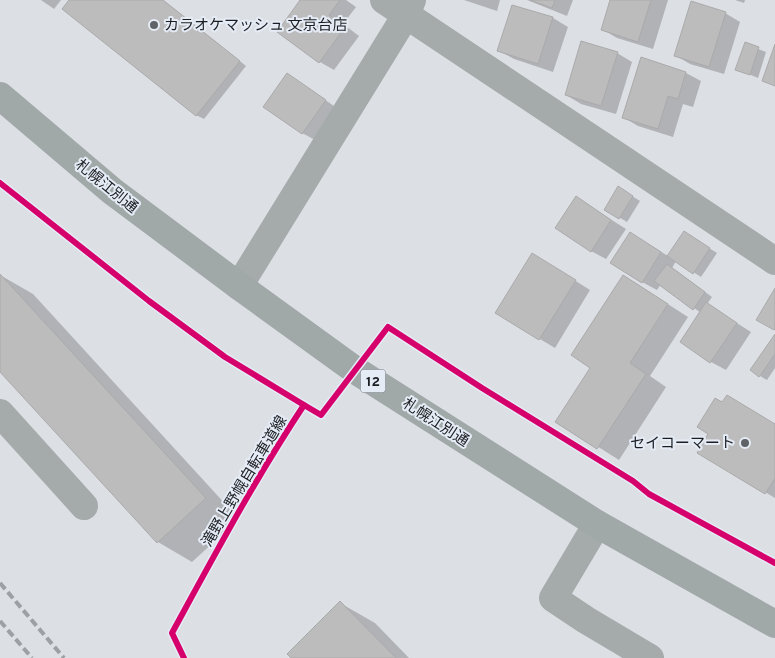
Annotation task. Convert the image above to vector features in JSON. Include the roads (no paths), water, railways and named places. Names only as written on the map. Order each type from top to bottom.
[{"type":"highway","name":"札幌江別通","points":[[2,102],[112,191],[355,370],[597,524],[775,624]]},
{"type":"street","points":[[384,0],[409,8],[775,261]]},
{"type":"street","points":[[239,286],[409,8]]},
{"type":"street","points":[[0,413],[84,506]]},
{"type":"street","points":[[597,524],[553,598],[650,658]]},
{"type":"railway","points":[[0,583],[64,658]]},
{"type":"railway","points":[[0,621],[32,658]]},
{"type":"place","name":"カラオケマッシュ 文京台店","points":[[154,25]]},
{"type":"place","name":"セイコーマート","points":[[745,443]]}]
